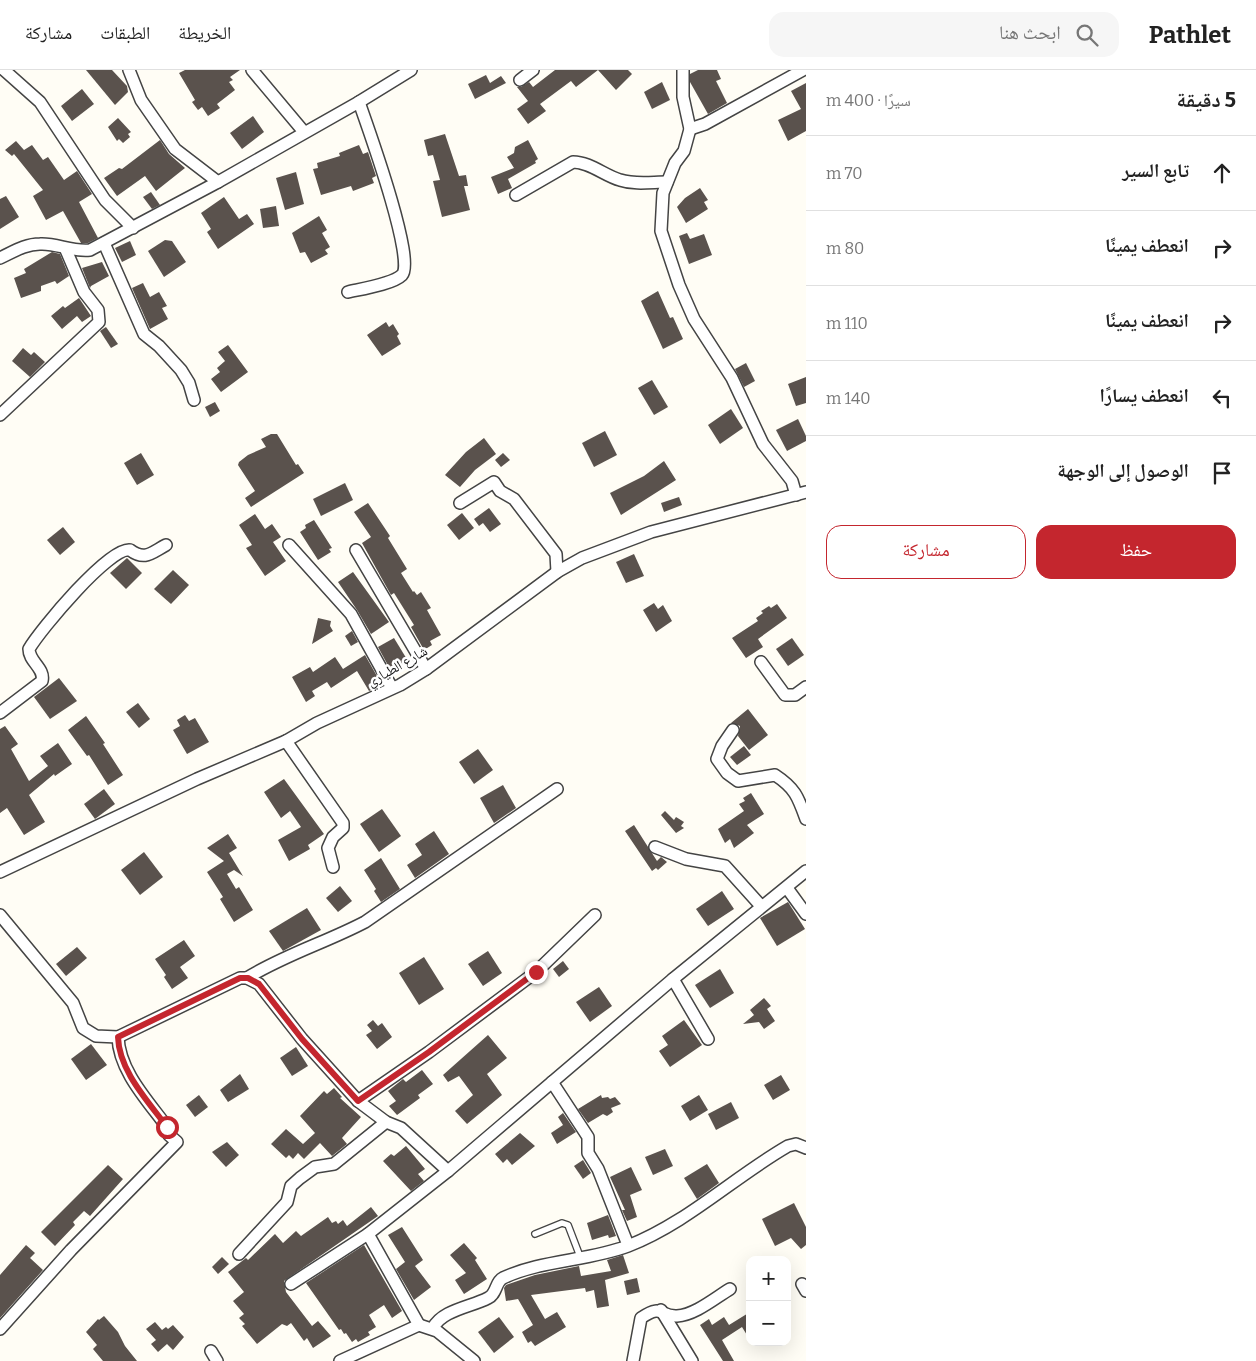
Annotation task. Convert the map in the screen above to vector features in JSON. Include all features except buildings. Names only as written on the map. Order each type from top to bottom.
[{"type":"street","points":[[4,70],[40,102],[104,200],[133,228]]},
{"type":"street","points":[[129,70],[141,100],[175,149],[218,182]]},
{"type":"street","points":[[252,70],[304,132]]},
{"type":"street","points":[[0,258],[32,244],[42,244],[66,250],[90,250],[218,182],[359,102],[411,70]]},
{"type":"street","points":[[520,80],[532,70]]},
{"type":"street","points":[[683,70],[683,98],[690,129],[684,152],[675,163],[663,193],[660,213],[661,231],[679,284],[694,319],[732,378],[763,444],[801,493]]},
{"type":"street","points":[[690,129],[705,124],[803,70]]},
{"type":"street","points":[[348,292],[394,279],[403,275],[405,269],[404,256],[387,181],[359,102]]},
{"type":"street","points":[[516,195],[573,162],[583,163],[612,177],[630,182],[667,182]]},
{"type":"street","points":[[104,243],[144,334],[159,346],[181,370],[189,383],[194,400]]},
{"type":"street","points":[[0,416],[99,322],[98,310],[84,292],[66,250]]},
{"type":"street","points":[[460,503],[494,482],[500,491],[514,500],[556,554],[556,572]]},
{"type":"street","name":"شارع الطياري","points":[[0,872],[197,779],[286,741],[317,723],[392,688],[426,669],[556,572],[582,558],[651,532],[801,493]]},
{"type":"street","points":[[0,713],[42,681],[42,673],[31,658],[29,649],[86,579],[122,550],[130,550],[144,557],[166,545]]},
{"type":"street","points":[[289,545],[351,614],[392,688]]},
{"type":"street","points":[[356,550],[426,669]]},
{"type":"street","points":[[762,662],[785,694],[795,695],[806,688]]},
{"type":"street","points":[[733,730],[722,746],[717,759],[727,773],[738,781],[775,775],[790,785],[798,798],[806,819]]},
{"type":"street","points":[[286,741],[343,823],[343,828],[333,837],[328,848],[332,866]]},
{"type":"street","points":[[248,978],[262,969],[339,936],[365,922],[557,789]]},
{"type":"street","points":[[655,847],[686,859],[726,866],[761,906]]},
{"type":"street","points":[[291,1284],[368,1234],[448,1171],[673,979],[806,871]]},
{"type":"street","points":[[787,888],[806,914]]},
{"type":"street","points":[[358,1101],[429,1052],[536,972],[595,914]]},
{"type":"street","points":[[0,915],[73,1002],[83,1028],[96,1036],[118,1037],[240,978],[248,978],[259,984],[302,1039],[358,1101],[386,1122],[401,1128],[448,1171]]},
{"type":"street","points":[[673,979],[708,1039]]},
{"type":"street","points":[[0,1330],[71,1250],[177,1142],[169,1135],[167,1127],[131,1078],[119,1050],[118,1037]]},
{"type":"street","points":[[552,1082],[588,1137],[588,1153],[598,1169],[628,1246]]},
{"type":"street","points":[[239,1254],[287,1202],[292,1186],[300,1178],[315,1167],[334,1164],[386,1122]]},
{"type":"street","points":[[433,1328],[440,1318],[492,1296],[504,1278],[545,1264],[581,1259],[628,1246],[706,1203],[788,1146],[796,1144],[806,1148]]},
{"type":"street","points":[[368,1234],[419,1325]]},
{"type":"street","points":[[633,1361],[641,1318],[651,1311],[661,1310],[676,1316],[689,1313],[730,1289]]},
{"type":"street","points":[[661,1310],[692,1361]]},
{"type":"street","points":[[340,1361],[406,1329],[419,1325],[433,1328],[474,1361]]},
{"type":"lane","points":[[535,1234],[562,1223],[568,1224],[581,1259]]},
{"type":"route","points":[[167,1127],[131,1078],[119,1050],[118,1037],[130,1033],[240,978],[248,978],[259,984],[302,1039],[358,1101],[429,1052],[536,972]]}]
